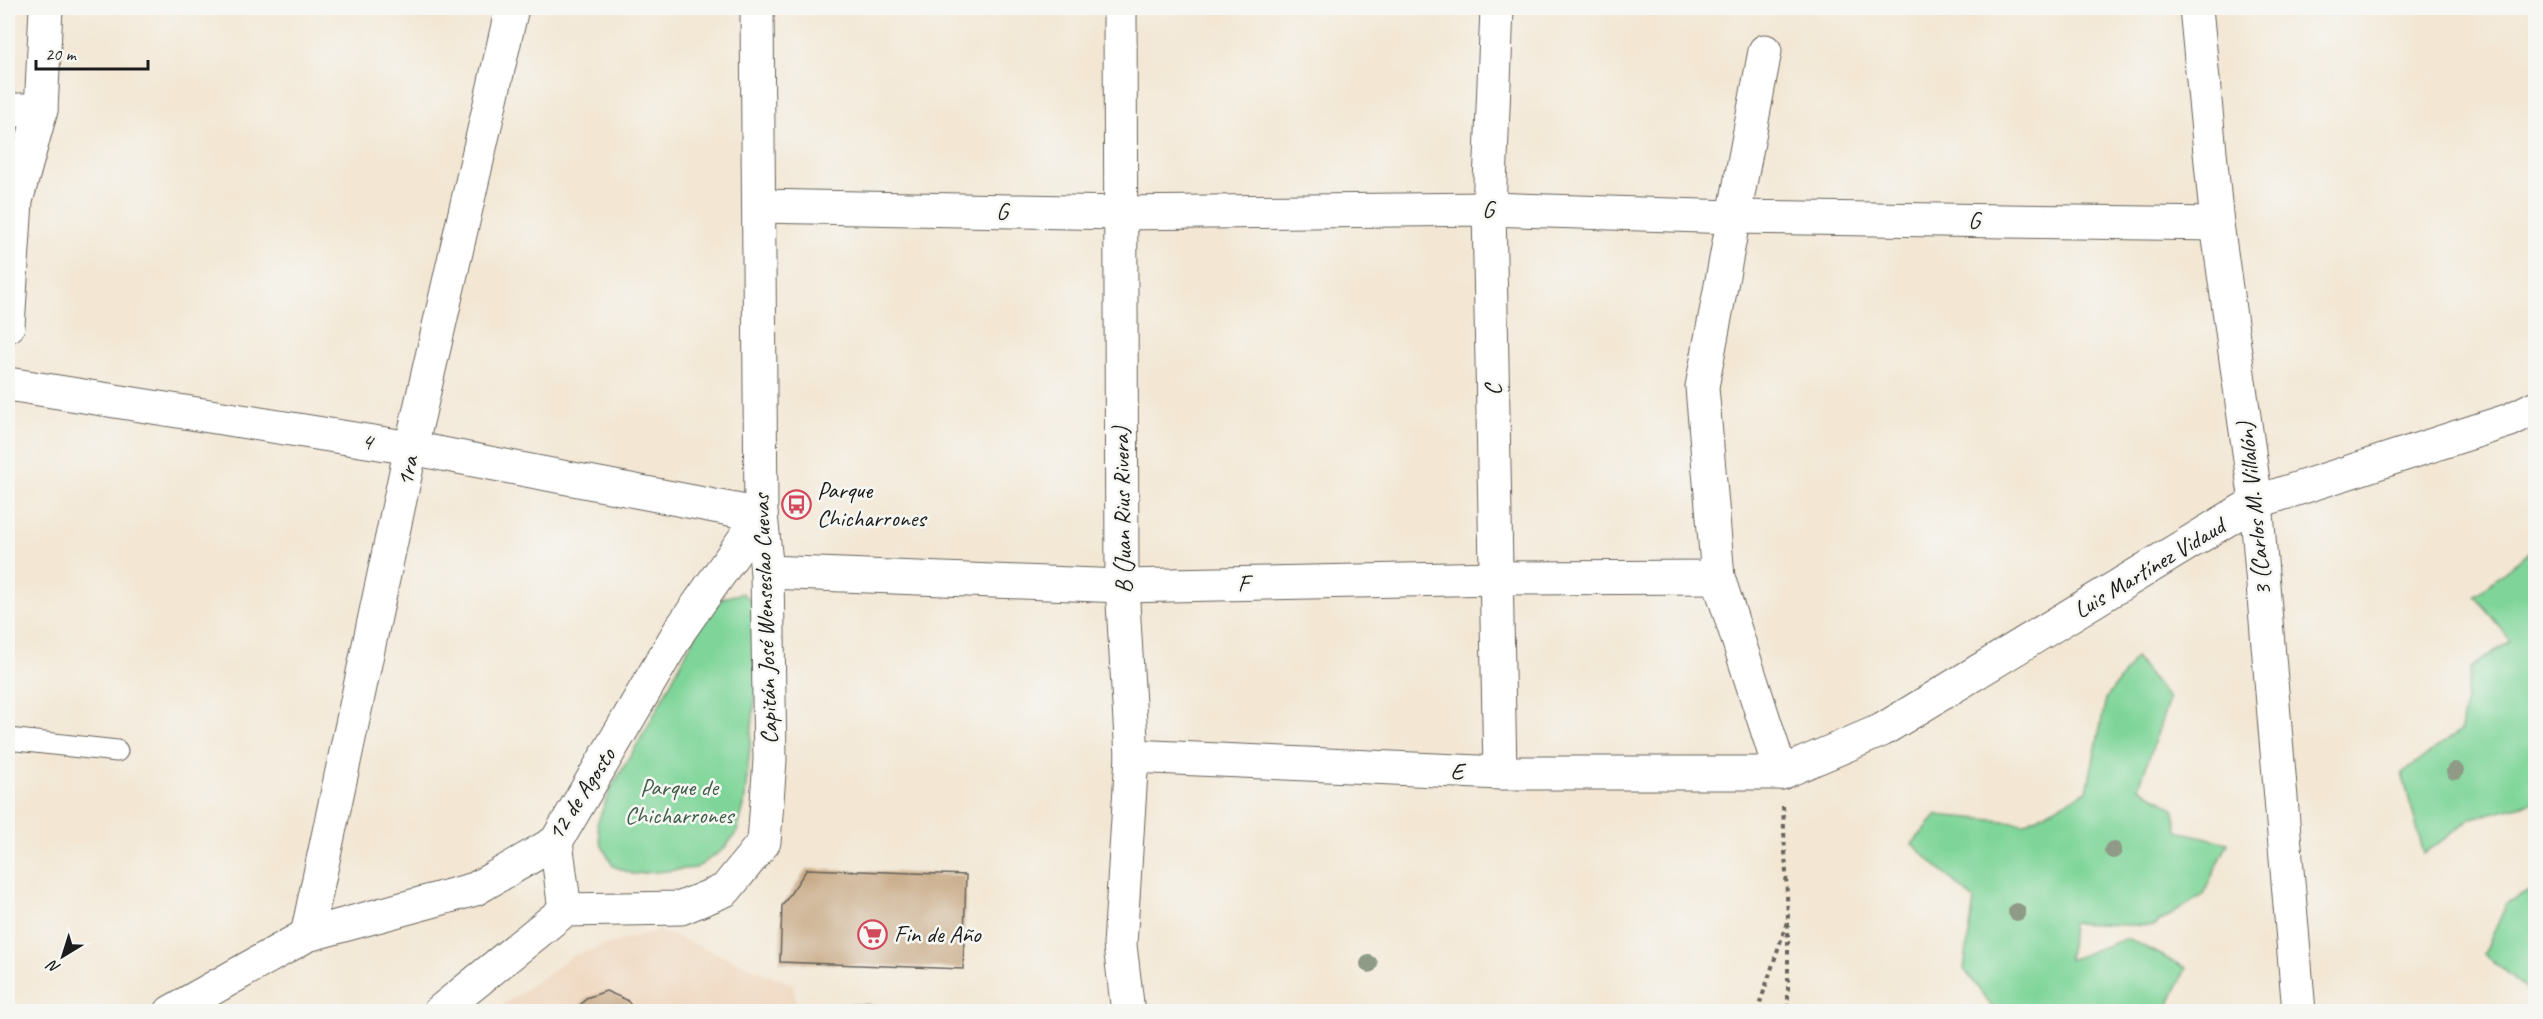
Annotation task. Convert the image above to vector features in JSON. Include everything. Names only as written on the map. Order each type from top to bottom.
[{"type":"street","points":[[8,326],[16,201],[41,110],[46,8]]},
{"type":"street","name":"1ra","points":[[307,935],[411,448],[512,8]]},
{"type":"street","name":"Capitán José Wenseslao Cuevas","points":[[565,910],[681,908],[725,890],[764,842],[770,760],[767,572],[761,515],[757,8]]},
{"type":"street","name":"B (Juan Rius Rivera)","points":[[1120,8],[1122,586],[1132,756],[1120,945],[1128,1011]]},
{"type":"street","name":"C","points":[[1497,8],[1489,209],[1500,773]]},
{"type":"street","name":"3 (Carlos M. Villalón)","points":[[2196,8],[2217,224],[2256,502],[2300,1011]]},
{"type":"street","points":[[1765,51],[1702,387],[1718,577],[1782,773]]},
{"type":"street","points":[[8,110],[41,110]]},
{"type":"street","name":"G","points":[[759,206],[1119,213],[1489,209],[1733,217],[2217,224]]},
{"type":"street","name":"4","points":[[8,384],[411,448],[761,515]]},
{"type":"street","name":"Luis Martínez Vidaud","points":[[1782,773],[1882,730],[2256,502],[2510,420],[2535,407]]},
{"type":"street","name":"12 de Agosto","points":[[171,1011],[307,935],[475,889],[556,842],[680,630],[761,515]]},
{"type":"street","name":"F","points":[[767,572],[1122,586],[1497,578],[1718,577]]},
{"type":"street","name":"E","points":[[1132,756],[1500,773],[1782,773]]},
{"type":"street","points":[[439,1011],[565,910],[556,842]]},
{"type":"lane","points":[[8,739],[117,751]]},
{"type":"path","points":[[1782,773],[1788,918],[1788,1011]]},
{"type":"path","points":[[1757,1011],[1788,918]]},
{"type":"shaded area","points":[[658,930],[793,984],[797,1011],[493,1012],[574,955]]},
{"type":"green space","points":[[2533,549],[2536,550],[2535,802],[2472,818],[2424,854],[2402,773],[2461,730],[2471,667],[2511,641],[2475,596]]},
{"type":"green space","name":"Parque de Chicharrones","points":[[742,593],[754,603],[762,629],[744,805],[737,832],[724,849],[696,868],[633,874],[613,866],[601,844],[597,824],[610,790],[646,730],[702,623],[723,598]]},
{"type":"green space","points":[[2135,658],[2169,699],[2139,787],[2173,808],[2178,831],[2228,843],[2203,895],[2153,926],[2072,923],[2069,960],[2127,938],[2186,968],[2167,1011],[1995,1011],[1964,969],[1974,900],[1912,844],[1937,815],[2025,823],[2087,791],[2106,699]]},
{"type":"green space","points":[[2535,888],[2536,1011],[2530,1012],[2527,990],[2484,954],[2507,903]]},
{"type":"green space","points":[[819,1005],[869,1005],[872,1011],[820,1011]]},
{"type":"building","name":"Fin de Año","points":[[807,869],[966,875],[963,969],[780,962],[782,906]]},
{"type":"building","points":[[606,991],[627,1000],[636,1012],[575,1012],[586,998]]},
{"type":"place","name":"Parque Chicharrones","points":[[796,504]]},
{"type":"place","name":"Fin de Año","points":[[873,934]]}]
